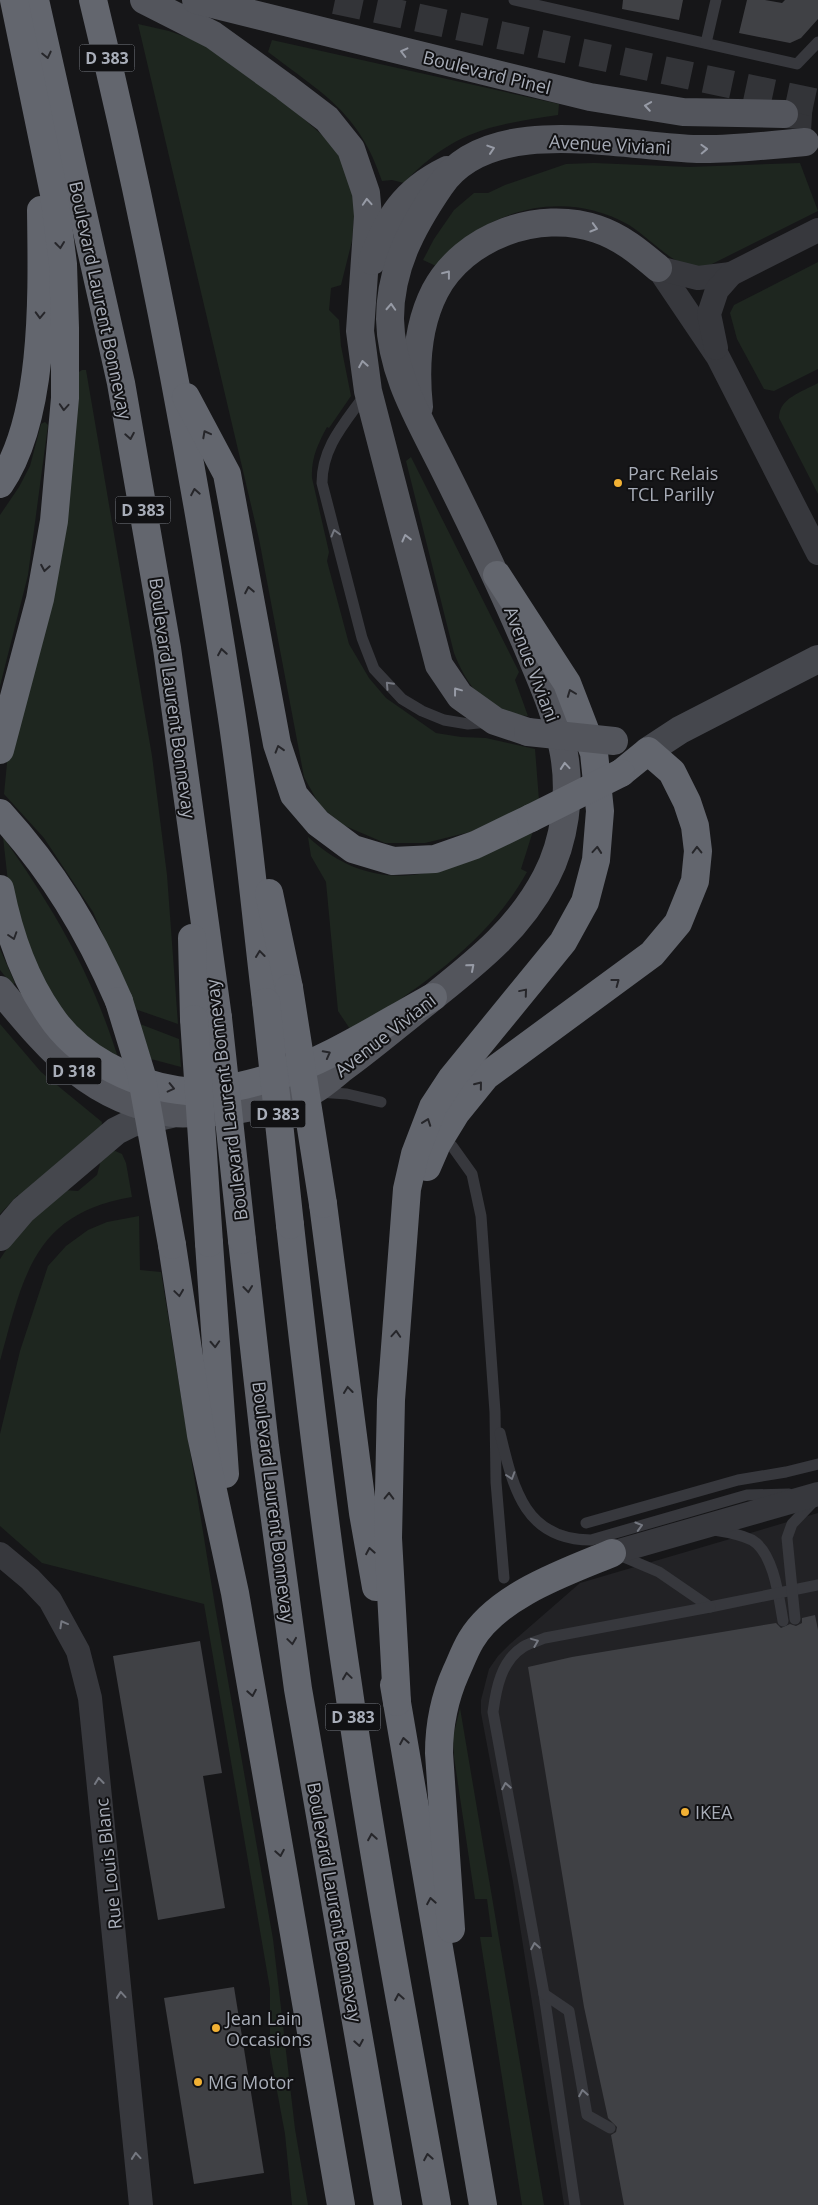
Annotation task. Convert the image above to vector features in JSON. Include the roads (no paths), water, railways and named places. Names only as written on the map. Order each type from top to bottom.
[{"type":"highway","points":[[0,484],[20,444],[32,394],[42,270],[40,192],[25,3]]},
{"type":"highway","name":"Boulevard Laurent Bonnevay","points":[[25,3],[121,383],[167,648],[187,792],[206,1018],[242,1240],[266,1446],[298,1688],[388,2205]]},
{"type":"highway","name":"D 383","points":[[96,10],[174,373],[230,700],[266,1002],[314,1441],[348,1686],[391,1951],[437,2205]]},
{"type":"highway","points":[[0,750],[40,599],[54,521],[65,398],[66,328],[63,264],[54,194],[30,74]]},
{"type":"highway","points":[[174,373],[227,474],[278,744],[294,796],[318,823],[353,849],[393,861],[435,859],[474,845],[621,773],[648,751],[672,772],[688,802],[695,826],[698,852],[695,881],[678,923],[652,954],[486,1076],[456,1114],[437,1144],[425,1172],[401,1272]]},
{"type":"highway","points":[[398,1702],[388,1538],[390,1400],[407,1189],[416,1154],[433,1107],[452,1078],[563,942],[585,902],[596,860],[600,810],[594,753],[567,683],[498,576]]},
{"type":"highway","points":[[230,700],[289,988],[324,1204],[363,1514],[398,1702],[483,2205]]},
{"type":"highway","points":[[0,813],[29,845],[79,918],[97,950],[119,1001],[141,1073],[172,1245],[201,1435],[235,1593],[341,2205]]},
{"type":"highway","points":[[0,889],[23,966],[35,992],[51,1017],[73,1041],[97,1061],[121,1073],[178,1090],[208,1091],[235,1087],[275,1076],[314,1061],[433,997]]},
{"type":"highway","points":[[206,1018],[209,1243],[218,1402],[235,1593]]},
{"type":"highway","points":[[460,2070],[439,1754],[440,1725],[448,1690],[471,1639],[489,1619],[525,1592],[612,1553]]},
{"type":"main road","points":[[144,0],[213,35],[291,91],[336,128],[356,161],[366,193],[368,216],[360,331],[368,391],[439,665],[460,696],[495,721],[528,732],[614,740],[648,751]]},
{"type":"main road","name":"Boulevard Pinel","points":[[196,0],[590,97],[683,112],[784,114]]},
{"type":"main road","name":"Avenue Viviani","points":[[174,1113],[234,1111],[311,1092],[365,1052],[470,968],[521,918],[546,878],[555,856],[566,810],[567,786],[564,752],[550,702],[498,576],[399,375],[390,324],[391,301],[398,261],[404,246],[433,197],[454,167],[488,150],[538,140],[572,139],[699,150],[805,142]]},
{"type":"main road","points":[[364,284],[383,235],[402,203],[425,182],[454,167]]},
{"type":"main road","points":[[420,421],[417,372],[423,326],[435,291],[442,280],[456,263],[472,250],[506,231],[544,223],[567,223],[596,228],[610,234],[637,250],[658,268]]},
{"type":"main road","name":"D 318","points":[[0,990],[55,1054],[76,1073],[117,1097],[174,1113]]},
{"type":"street","points":[[658,268],[698,278],[731,274],[818,230]]},
{"type":"street","points":[[658,268],[718,357],[818,553]]},
{"type":"street","points":[[718,357],[709,314],[717,290],[731,274]]},
{"type":"street","points":[[648,751],[680,730],[818,659]]},
{"type":"street","name":"Avenue Viviani","points":[[0,1237],[23,1210],[116,1130],[132,1123],[174,1113]]},
{"type":"street","points":[[612,1553],[818,1494]]},
{"type":"street","name":"Rue Louis Blanc","points":[[0,1554],[30,1579],[50,1600],[78,1651],[90,1698],[141,2205]]},
{"type":"lane","points":[[514,0],[797,64],[818,42]]},
{"type":"lane","points":[[706,43],[716,0]]},
{"type":"lane","points":[[368,391],[337,433],[326,453],[322,470],[322,483],[362,638],[374,669],[402,699],[422,711],[444,720],[468,724],[495,721]]},
{"type":"lane","points":[[311,1092],[346,1094],[381,1102]]},
{"type":"lane","points":[[452,1146],[472,1174],[481,1216],[495,1412],[496,1482],[504,1578]]},
{"type":"lane","points":[[495,1412],[517,1492],[527,1512],[554,1535],[576,1540],[591,1540],[747,1496],[818,1494]]},
{"type":"lane","points":[[586,1523],[738,1480],[786,1472],[818,1464]]},
{"type":"lane","points":[[795,1619],[787,1538],[792,1524],[818,1494]]},
{"type":"lane","points":[[700,1527],[735,1534],[752,1540],[765,1552],[778,1594],[783,1621]]},
{"type":"lane","points":[[612,1553],[659,1572],[710,1607]]},
{"type":"lane","points":[[575,2205],[544,1994],[493,1712],[496,1685],[508,1662],[522,1647],[545,1638],[818,1586]]},
{"type":"lane","points":[[544,1994],[569,2011],[587,2115],[610,2128]]},
{"type":"tunnel","points":[[335,0],[818,103]]},
{"type":"tunnel","points":[[784,114],[818,116]]},
{"type":"place","name":"Parc Relais TCL Parilly","points":[[618,483]]},
{"type":"place","name":"IKEA","points":[[685,1812]]},
{"type":"place","name":"Jean Lain Occasions","points":[[216,2028]]},
{"type":"place","name":"MG Motor","points":[[198,2082]]}]
